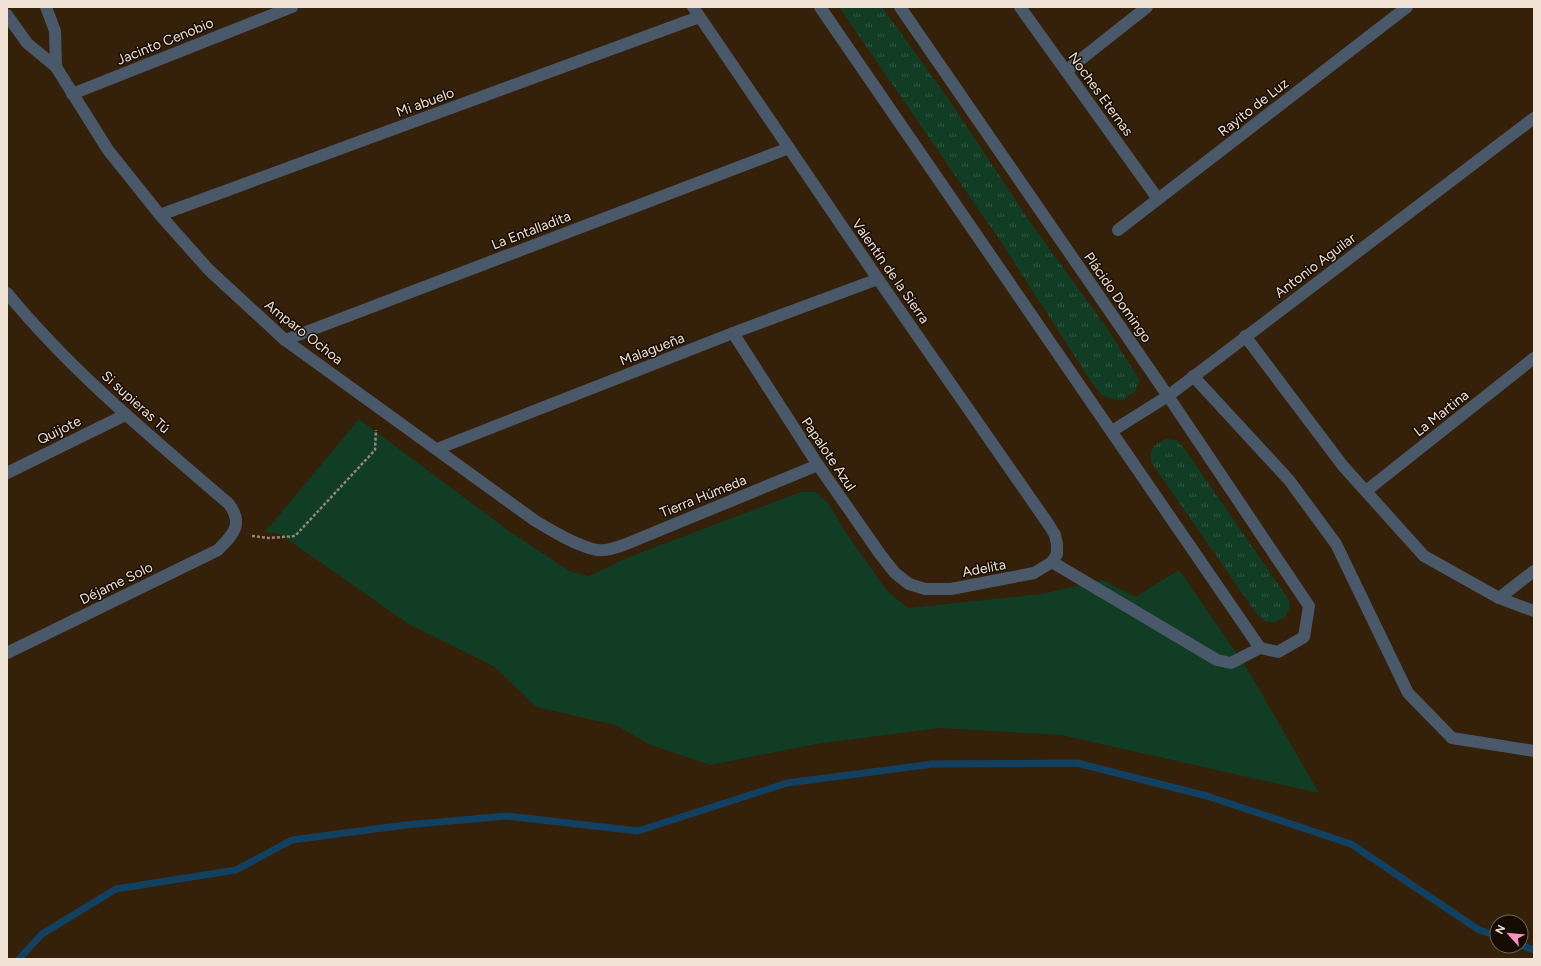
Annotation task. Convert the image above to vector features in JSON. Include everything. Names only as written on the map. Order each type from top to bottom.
[{"type":"street","points":[[46,7],[55,31],[56,67]]},
{"type":"street","name":"Jacinto Cenobio","points":[[72,94],[292,7]]},
{"type":"street","points":[[820,7],[1260,648],[1231,663],[1217,660],[1054,558]]},
{"type":"street","name":"Plácido Domingo","points":[[900,7],[1168,396],[1309,606],[1304,637],[1278,652],[1260,648]]},
{"type":"street","name":"Noches Eternas","points":[[1020,7],[1158,199]]},
{"type":"street","points":[[1066,71],[1148,7]]},
{"type":"street","name":"Rayito de Luz","points":[[1118,230],[1407,7]]},
{"type":"street","name":"Valentín de la Sierra","points":[[696,12],[878,279],[1050,525],[1056,540],[1054,558]]},
{"type":"street","name":"Mi abuelo","points":[[160,215],[696,12]]},
{"type":"street","points":[[7,15],[27,43],[56,67]]},
{"type":"street","name":"Amparo Ochoa","points":[[56,67],[108,150],[160,215],[209,270],[285,340],[534,520],[572,541],[598,550]]},
{"type":"street","name":"Antonio Aguilar","points":[[1112,431],[1168,396],[1245,336],[1534,118]]},
{"type":"street","name":"La Entalladita","points":[[285,340],[789,148]]},
{"type":"street","name":"Malagueña","points":[[437,449],[878,279]]},
{"type":"street","name":"Si supieras Tú","points":[[7,294],[47,338],[125,415],[229,504],[234,512],[236,521],[234,533]]},
{"type":"street","name":"Papalote Azul","points":[[733,334],[818,465],[880,554],[896,573],[909,584]]},
{"type":"street","points":[[1245,336],[1343,466],[1424,556],[1498,598],[1534,611]]},
{"type":"street","name":"La Martina","points":[[1366,491],[1534,358]]},
{"type":"street","points":[[1193,376],[1289,480],[1336,544],[1408,694],[1452,738],[1534,751]]},
{"type":"street","name":"Quijote","points":[[7,473],[125,415]]},
{"type":"street","name":"Tierra Húmeda","points":[[598,550],[613,548],[636,540],[818,465]]},
{"type":"street","name":"Déjame Solo","points":[[7,653],[218,550],[234,533]]},
{"type":"street","name":"Adelita","points":[[909,584],[925,589],[951,589],[1034,573],[1054,558]]},
{"type":"street","points":[[1498,598],[1534,571]]},
{"type":"path","points":[[234,533],[268,538],[295,536],[375,450],[376,425],[373,403]]},
{"type":"green space","points":[[839,7],[882,7],[949,100],[1030,222],[1109,331],[1140,381],[1135,391],[1121,401],[1103,396],[1092,383],[1001,242]]},
{"type":"green space","points":[[359,419],[509,531],[571,572],[589,576],[629,557],[801,492],[816,492],[828,503],[845,531],[887,591],[908,608],[1041,594],[1103,580],[1135,597],[1179,570],[1248,670],[1319,793],[1061,735],[939,728],[816,744],[710,765],[651,745],[615,725],[536,707],[495,667],[410,625],[280,534],[265,532]]},
{"type":"green space","points":[[1166,439],[1176,440],[1184,448],[1289,600],[1289,609],[1285,617],[1275,622],[1266,622],[1256,613],[1151,462],[1151,453],[1153,448],[1155,445]]},
{"type":"waterway","points":[[19,959],[42,934],[116,889],[236,870],[292,840],[405,825],[507,816],[638,831],[787,783],[933,764],[1077,763],[1207,796],[1351,844],[1479,930],[1489,933]]},
{"type":"waterway","points":[[1529,948],[1534,950]]}]
